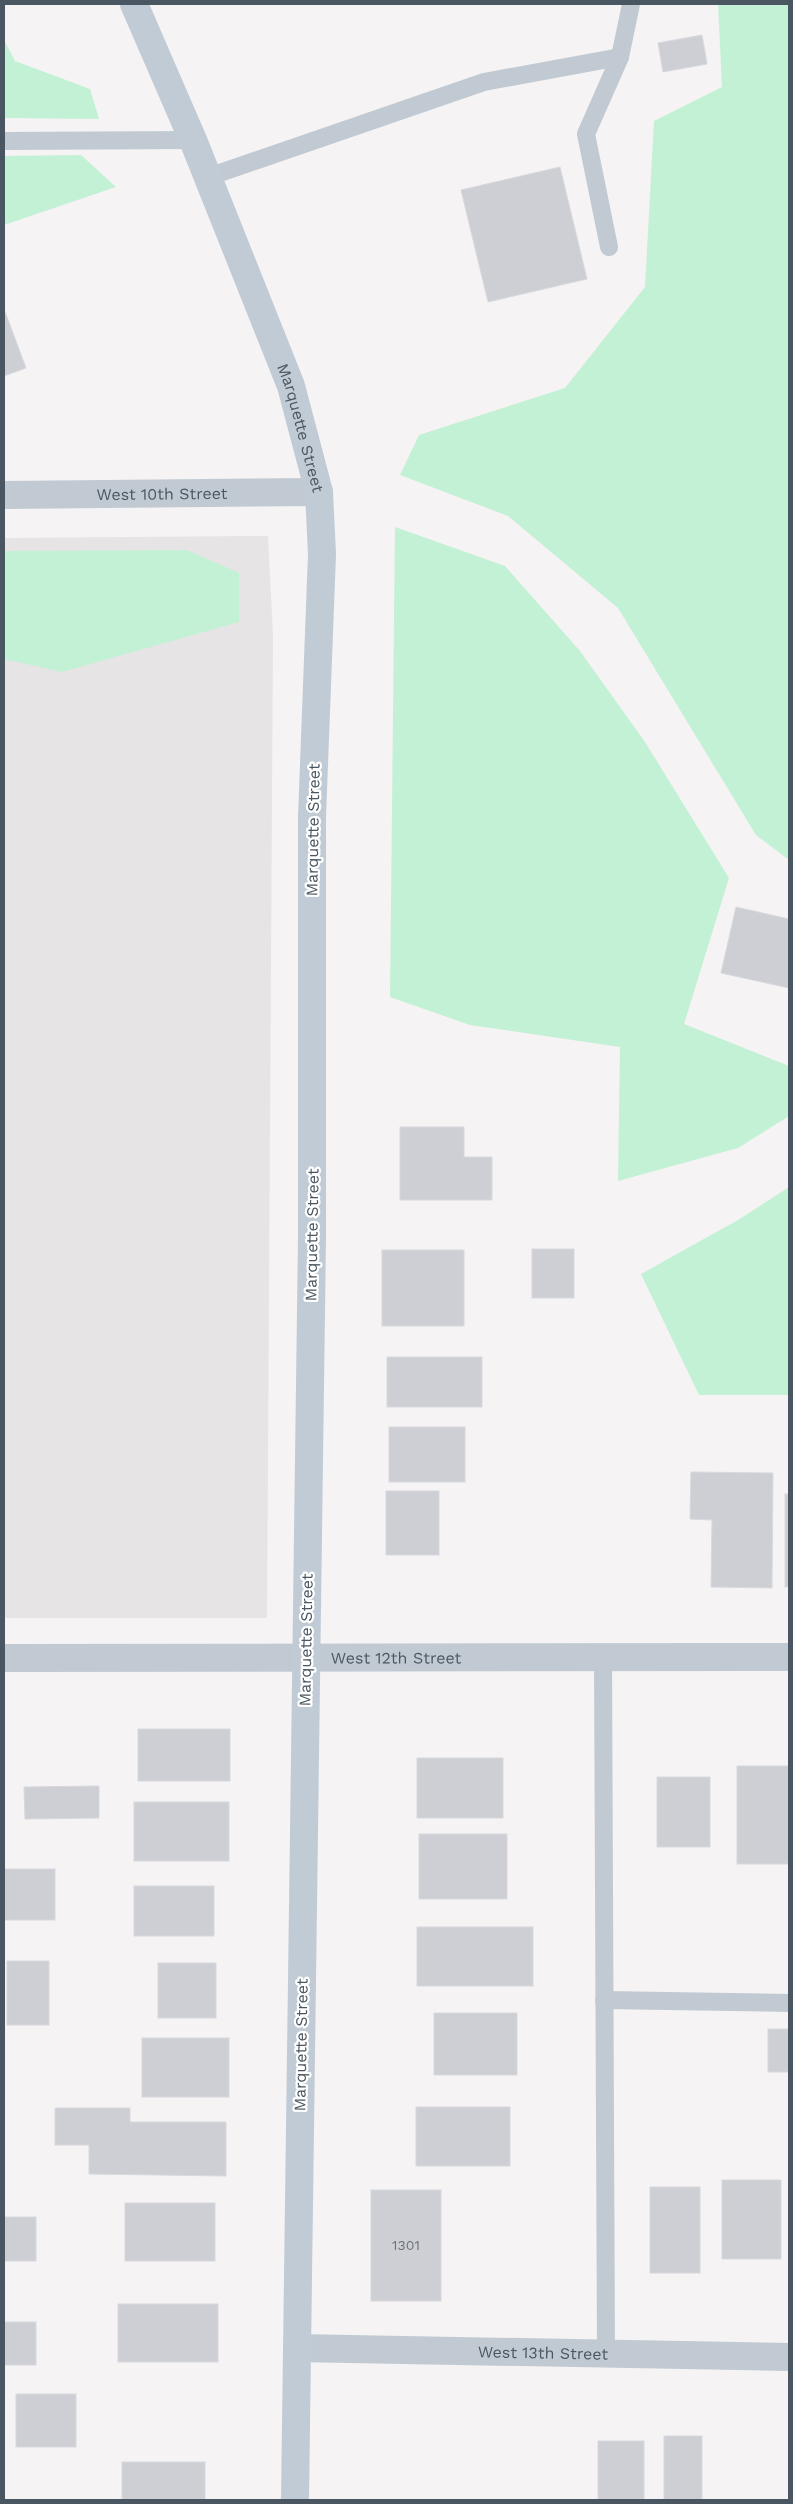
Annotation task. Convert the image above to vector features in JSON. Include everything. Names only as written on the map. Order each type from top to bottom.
[{"type":"street","name":"Marquette Street","points":[[134,4],[193,140],[291,386],[320,492],[322,554],[312,816],[312,1187],[294,2500]]},
{"type":"street","name":"West 10th Street","points":[[4,495],[320,492]]},
{"type":"street","name":"West 12th Street","points":[[4,1658],[306,1656],[789,1657]]},
{"type":"street","name":"West 13th Street","points":[[297,2348],[789,2357]]},
{"type":"lane","points":[[609,247],[586,134],[620,58],[632,4]]},
{"type":"lane","points":[[208,178],[484,82],[620,58]]},
{"type":"lane","points":[[4,141],[193,140]]},
{"type":"lane","points":[[603,1656],[606,2354]]},
{"type":"lane","points":[[604,2000],[789,2003]]},
{"type":"shaded area","points":[[268,536],[273,635],[267,1618],[4,1618],[4,538]]},
{"type":"green space","points":[[718,4],[789,4],[789,860],[756,835],[618,608],[508,516],[400,475],[419,435],[565,388],[645,287],[654,121],[722,87]]},
{"type":"green space","points":[[4,40],[15,61],[90,89],[99,119],[4,118]]},
{"type":"green space","points":[[81,155],[116,187],[4,225],[4,156]]},
{"type":"green space","points":[[395,527],[505,566],[580,651],[645,742],[729,878],[684,1024],[789,1066],[789,1116],[738,1148],[618,1181],[620,1047],[470,1025],[390,997]]},
{"type":"green space","points":[[187,550],[239,573],[239,622],[62,672],[4,659],[4,551]]},
{"type":"green space","points":[[789,1187],[789,1395],[699,1395],[641,1274],[738,1220]]},
{"type":"building","points":[[702,35],[707,64],[663,72],[658,43]]},
{"type":"building","points":[[560,167],[587,279],[488,302],[461,190]]},
{"type":"building","points":[[4,309],[26,368],[4,376]]},
{"type":"building","points":[[736,907],[789,919],[789,988],[721,973]]},
{"type":"building","points":[[400,1127],[464,1127],[464,1157],[492,1157],[492,1200],[400,1200]]},
{"type":"building","points":[[532,1249],[574,1249],[574,1298],[532,1298]]},
{"type":"building","points":[[382,1250],[464,1250],[464,1326],[382,1326]]},
{"type":"building","points":[[387,1357],[482,1357],[482,1407],[387,1407]]},
{"type":"building","points":[[389,1427],[465,1427],[465,1482],[389,1482]]},
{"type":"building","points":[[691,1472],[773,1473],[772,1588],[711,1587],[712,1520],[690,1519]]},
{"type":"building","points":[[386,1491],[439,1491],[439,1555],[386,1555]]},
{"type":"building","points":[[785,1494],[789,1494],[789,1587],[785,1587]]},
{"type":"building","points":[[138,1729],[230,1729],[230,1781],[138,1781]]},
{"type":"building","points":[[417,1758],[503,1758],[503,1818],[417,1818]]},
{"type":"building","points":[[737,1766],[789,1766],[789,1864],[737,1864]]},
{"type":"building","points":[[657,1777],[710,1777],[710,1847],[657,1847]]},
{"type":"building","points":[[99,1786],[99,1818],[25,1819],[24,1787]]},
{"type":"building","points":[[134,1802],[229,1802],[229,1861],[134,1861]]},
{"type":"building","points":[[419,1834],[507,1834],[507,1899],[419,1899]]},
{"type":"building","points":[[4,1869],[55,1869],[55,1920],[4,1920]]},
{"type":"building","points":[[134,1886],[214,1886],[214,1936],[134,1936]]},
{"type":"building","points":[[417,1927],[533,1927],[533,1986],[417,1986]]},
{"type":"building","points":[[7,1961],[49,1961],[49,2025],[7,2025]]},
{"type":"building","points":[[158,1963],[216,1963],[216,2018],[158,2018]]},
{"type":"building","points":[[434,2013],[517,2013],[517,2075],[434,2075]]},
{"type":"building","points":[[768,2029],[789,2029],[789,2072],[768,2072]]},
{"type":"building","points":[[142,2038],[229,2038],[229,2097],[142,2097]]},
{"type":"building","points":[[416,2107],[510,2107],[510,2166],[416,2166]]},
{"type":"building","points":[[55,2108],[130,2108],[130,2122],[226,2122],[226,2176],[89,2174],[89,2145],[55,2145]]},
{"type":"building","points":[[722,2180],[781,2180],[781,2259],[722,2259]]},
{"type":"building","points":[[650,2187],[700,2187],[700,2273],[650,2273]]},
{"type":"building","points":[[371,2190],[441,2190],[441,2301],[371,2301]]},
{"type":"building","points":[[125,2203],[215,2203],[215,2261],[125,2261]]},
{"type":"building","points":[[4,2217],[36,2217],[36,2261],[4,2261]]},
{"type":"building","points":[[118,2304],[218,2304],[218,2362],[118,2362]]},
{"type":"building","points":[[4,2322],[36,2322],[36,2365],[4,2365]]},
{"type":"building","points":[[16,2394],[76,2394],[76,2447],[16,2447]]},
{"type":"building","points":[[664,2436],[702,2436],[702,2500],[664,2500]]},
{"type":"building","points":[[598,2441],[644,2441],[644,2500],[598,2500]]},
{"type":"building","points":[[122,2462],[205,2462],[205,2500],[122,2500]]}]
